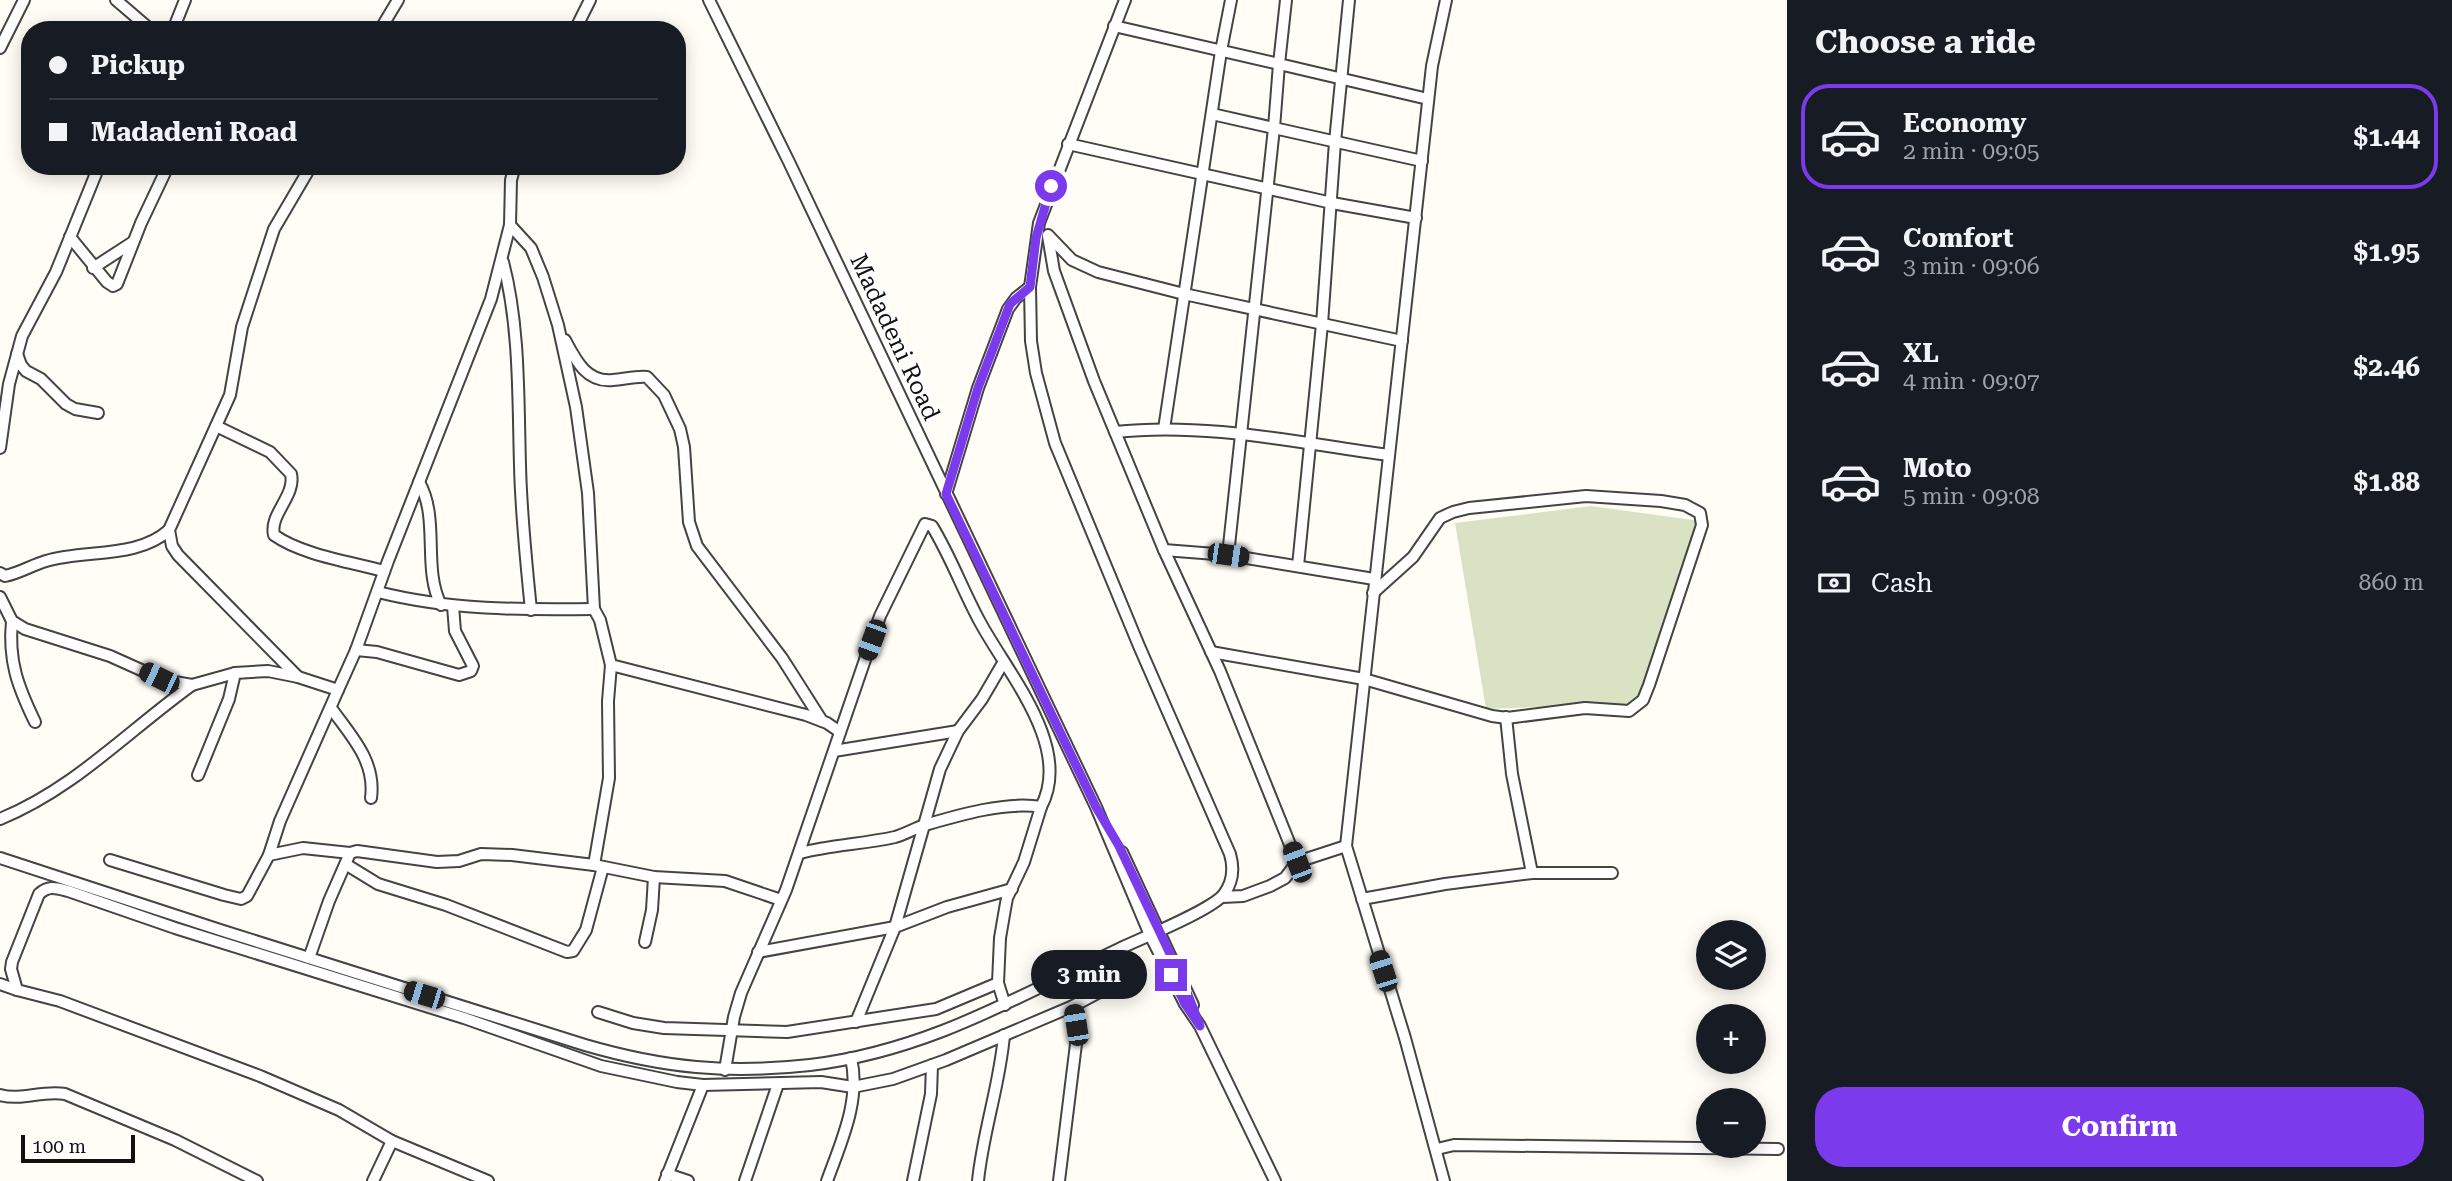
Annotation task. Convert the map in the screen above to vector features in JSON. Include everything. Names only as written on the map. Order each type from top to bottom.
[{"type":"street","points":[[0,48],[24,0]]},
{"type":"street","points":[[116,0],[140,21]]},
{"type":"street","points":[[177,21],[185,0]]},
{"type":"street","points":[[385,21],[398,0]]},
{"type":"street","points":[[580,21],[590,0]]},
{"type":"street","name":"Madadeni Road","points":[[709,0],[1096,807],[1185,1004],[1200,1026],[1275,1181]]},
{"type":"street","points":[[1125,0],[1039,223],[1030,287],[1036,373],[1055,443],[1165,707],[1230,854],[1233,871],[1222,897]]},
{"type":"street","points":[[1164,429],[1231,0]]},
{"type":"street","points":[[1228,555],[1269,188],[1286,0]]},
{"type":"street","points":[[1298,566],[1322,324],[1335,142],[1349,0]]},
{"type":"street","points":[[1444,1181],[1405,1038],[1346,846],[1428,99],[1446,0]]},
{"type":"street","points":[[1114,26],[1428,99]]},
{"type":"street","points":[[1212,114],[1422,161]]},
{"type":"street","points":[[1068,144],[1416,218]]},
{"type":"street","points":[[0,448],[6,395],[17,354],[31,317],[56,272],[95,175]]},
{"type":"street","points":[[70,237],[108,284],[117,284],[164,175]]},
{"type":"street","points":[[0,573],[5,576],[20,573],[46,561],[139,547],[159,539],[169,530],[230,395],[242,327],[274,229],[306,175]]},
{"type":"street","points":[[110,860],[224,895],[241,899],[247,896],[269,855],[280,821],[356,650],[384,571],[491,299],[510,225],[512,175]]},
{"type":"street","points":[[1039,223],[1066,255],[1098,272],[1254,310],[1402,341]]},
{"type":"street","points":[[347,865],[378,884],[446,905],[567,952],[573,951],[586,930],[599,866],[609,778],[608,701],[611,665],[600,620],[594,609],[583,451],[558,326],[531,248],[510,225]]},
{"type":"street","points":[[1048,236],[1060,291],[1115,432],[1164,550],[1211,652],[1297,862]]},
{"type":"street","points":[[93,268],[133,242]]},
{"type":"street","points":[[502,259],[509,293],[518,376],[520,467],[531,610]]},
{"type":"street","points":[[946,494],[978,388],[1010,304],[1030,287]]},
{"type":"street","points":[[558,326],[579,365],[591,376],[606,380],[647,377],[664,395],[680,429],[684,447],[689,522],[698,546],[775,649],[822,721]]},
{"type":"street","points":[[17,354],[26,371],[41,379],[66,404],[75,409],[99,413]]},
{"type":"street","points":[[216,426],[270,452],[291,474],[291,488],[274,523],[274,535],[281,541],[384,571]]},
{"type":"street","points":[[1115,432],[1204,429],[1389,455]]},
{"type":"street","points":[[356,650],[377,652],[459,675],[467,674],[473,666],[455,631],[447,605],[435,585],[427,503],[419,482]]},
{"type":"street","points":[[1211,652],[1364,679],[1455,706],[1506,717],[1585,709],[1629,711],[1643,700],[1649,685],[1702,524],[1700,513],[1685,505],[1661,501],[1586,496],[1452,512],[1440,518],[1413,557],[1373,593]]},
{"type":"street","points":[[725,1070],[741,993],[800,853],[880,617],[925,524],[932,526],[943,544],[980,621],[1030,704],[1046,743],[1051,778],[1049,793],[1041,807],[1024,862],[1007,898],[1000,938],[998,983],[1005,1005]]},
{"type":"street","points":[[169,530],[172,546],[178,555],[298,677]]},
{"type":"street","points":[[1164,550],[1228,555],[1374,579]]},
{"type":"street","points":[[377,592],[447,605],[531,610],[594,609]]},
{"type":"street","points":[[0,597],[12,621],[10,644],[19,690],[35,722]]},
{"type":"street","points":[[12,621],[40,635],[128,663],[159,678],[192,685]]},
{"type":"street","points":[[856,1022],[895,927],[937,777],[958,731],[982,699],[1003,663]]},
{"type":"street","points":[[611,665],[822,721],[839,732]]},
{"type":"street","points":[[0,819],[41,800],[76,778],[192,685],[234,673],[268,671],[338,690]]},
{"type":"street","points":[[198,775],[229,699],[234,673]]},
{"type":"street","points":[[331,708],[368,761],[371,799]]},
{"type":"street","points":[[1506,717],[1512,774],[1532,873]]},
{"type":"street","points":[[834,751],[958,731]]},
{"type":"street","points":[[800,853],[826,846],[897,836],[924,825],[1014,806],[1041,807]]},
{"type":"street","points":[[17,990],[11,969],[16,948],[39,894],[52,887],[253,946],[309,958],[641,1060],[725,1070],[808,1065],[902,1046],[1005,1005],[1155,933],[1222,897],[1243,896],[1280,881],[1297,862],[1346,846]]},
{"type":"street","points":[[269,855],[303,848],[350,853],[366,851],[451,862],[481,854],[502,854],[599,866],[654,877],[725,881],[781,900]]},
{"type":"street","points":[[309,958],[329,901],[350,853]]},
{"type":"street","points":[[0,858],[601,1066],[677,1082],[821,1082],[853,1087],[893,1079],[1073,1006],[1128,975],[1131,968],[1121,948]]},
{"type":"street","points":[[1363,899],[1456,882],[1532,873],[1612,873]]},
{"type":"street","points":[[645,942],[652,910],[654,877]]},
{"type":"street","points":[[758,952],[895,927],[947,907],[1012,889]]},
{"type":"street","points":[[598,1012],[656,1027],[731,1032],[787,1032],[936,1009],[998,983]]},
{"type":"street","points":[[0,984],[60,1000],[260,1076],[339,1110],[392,1141],[488,1181]]},
{"type":"street","points":[[1059,1181],[1076,1044],[1073,1006]]},
{"type":"street","points":[[978,1181],[985,1131],[1003,1053],[1004,1035]]},
{"type":"street","points":[[827,1181],[852,1107],[854,1068],[851,1058]]},
{"type":"street","points":[[913,1181],[931,1094],[932,1065]]},
{"type":"street","points":[[688,1181],[666,1178],[703,1084]]},
{"type":"street","points":[[745,1181],[778,1084]]},
{"type":"street","points":[[0,1095],[18,1098],[48,1092],[65,1094],[186,1145],[257,1181]]},
{"type":"street","points":[[373,1181],[392,1141]]},
{"type":"street","points":[[1437,1149],[1445,1146],[1481,1145],[1778,1149]]},
{"type":"green space","points":[[1591,506],[1700,521],[1639,699],[1628,706],[1486,709],[1455,523]]},
{"type":"route","points":[[1051,186],[1039,223],[1030,287],[1010,304],[978,388],[946,494],[1096,807],[1119,846],[1182,979],[1200,1026],[1185,1004],[1171,975]]}]
